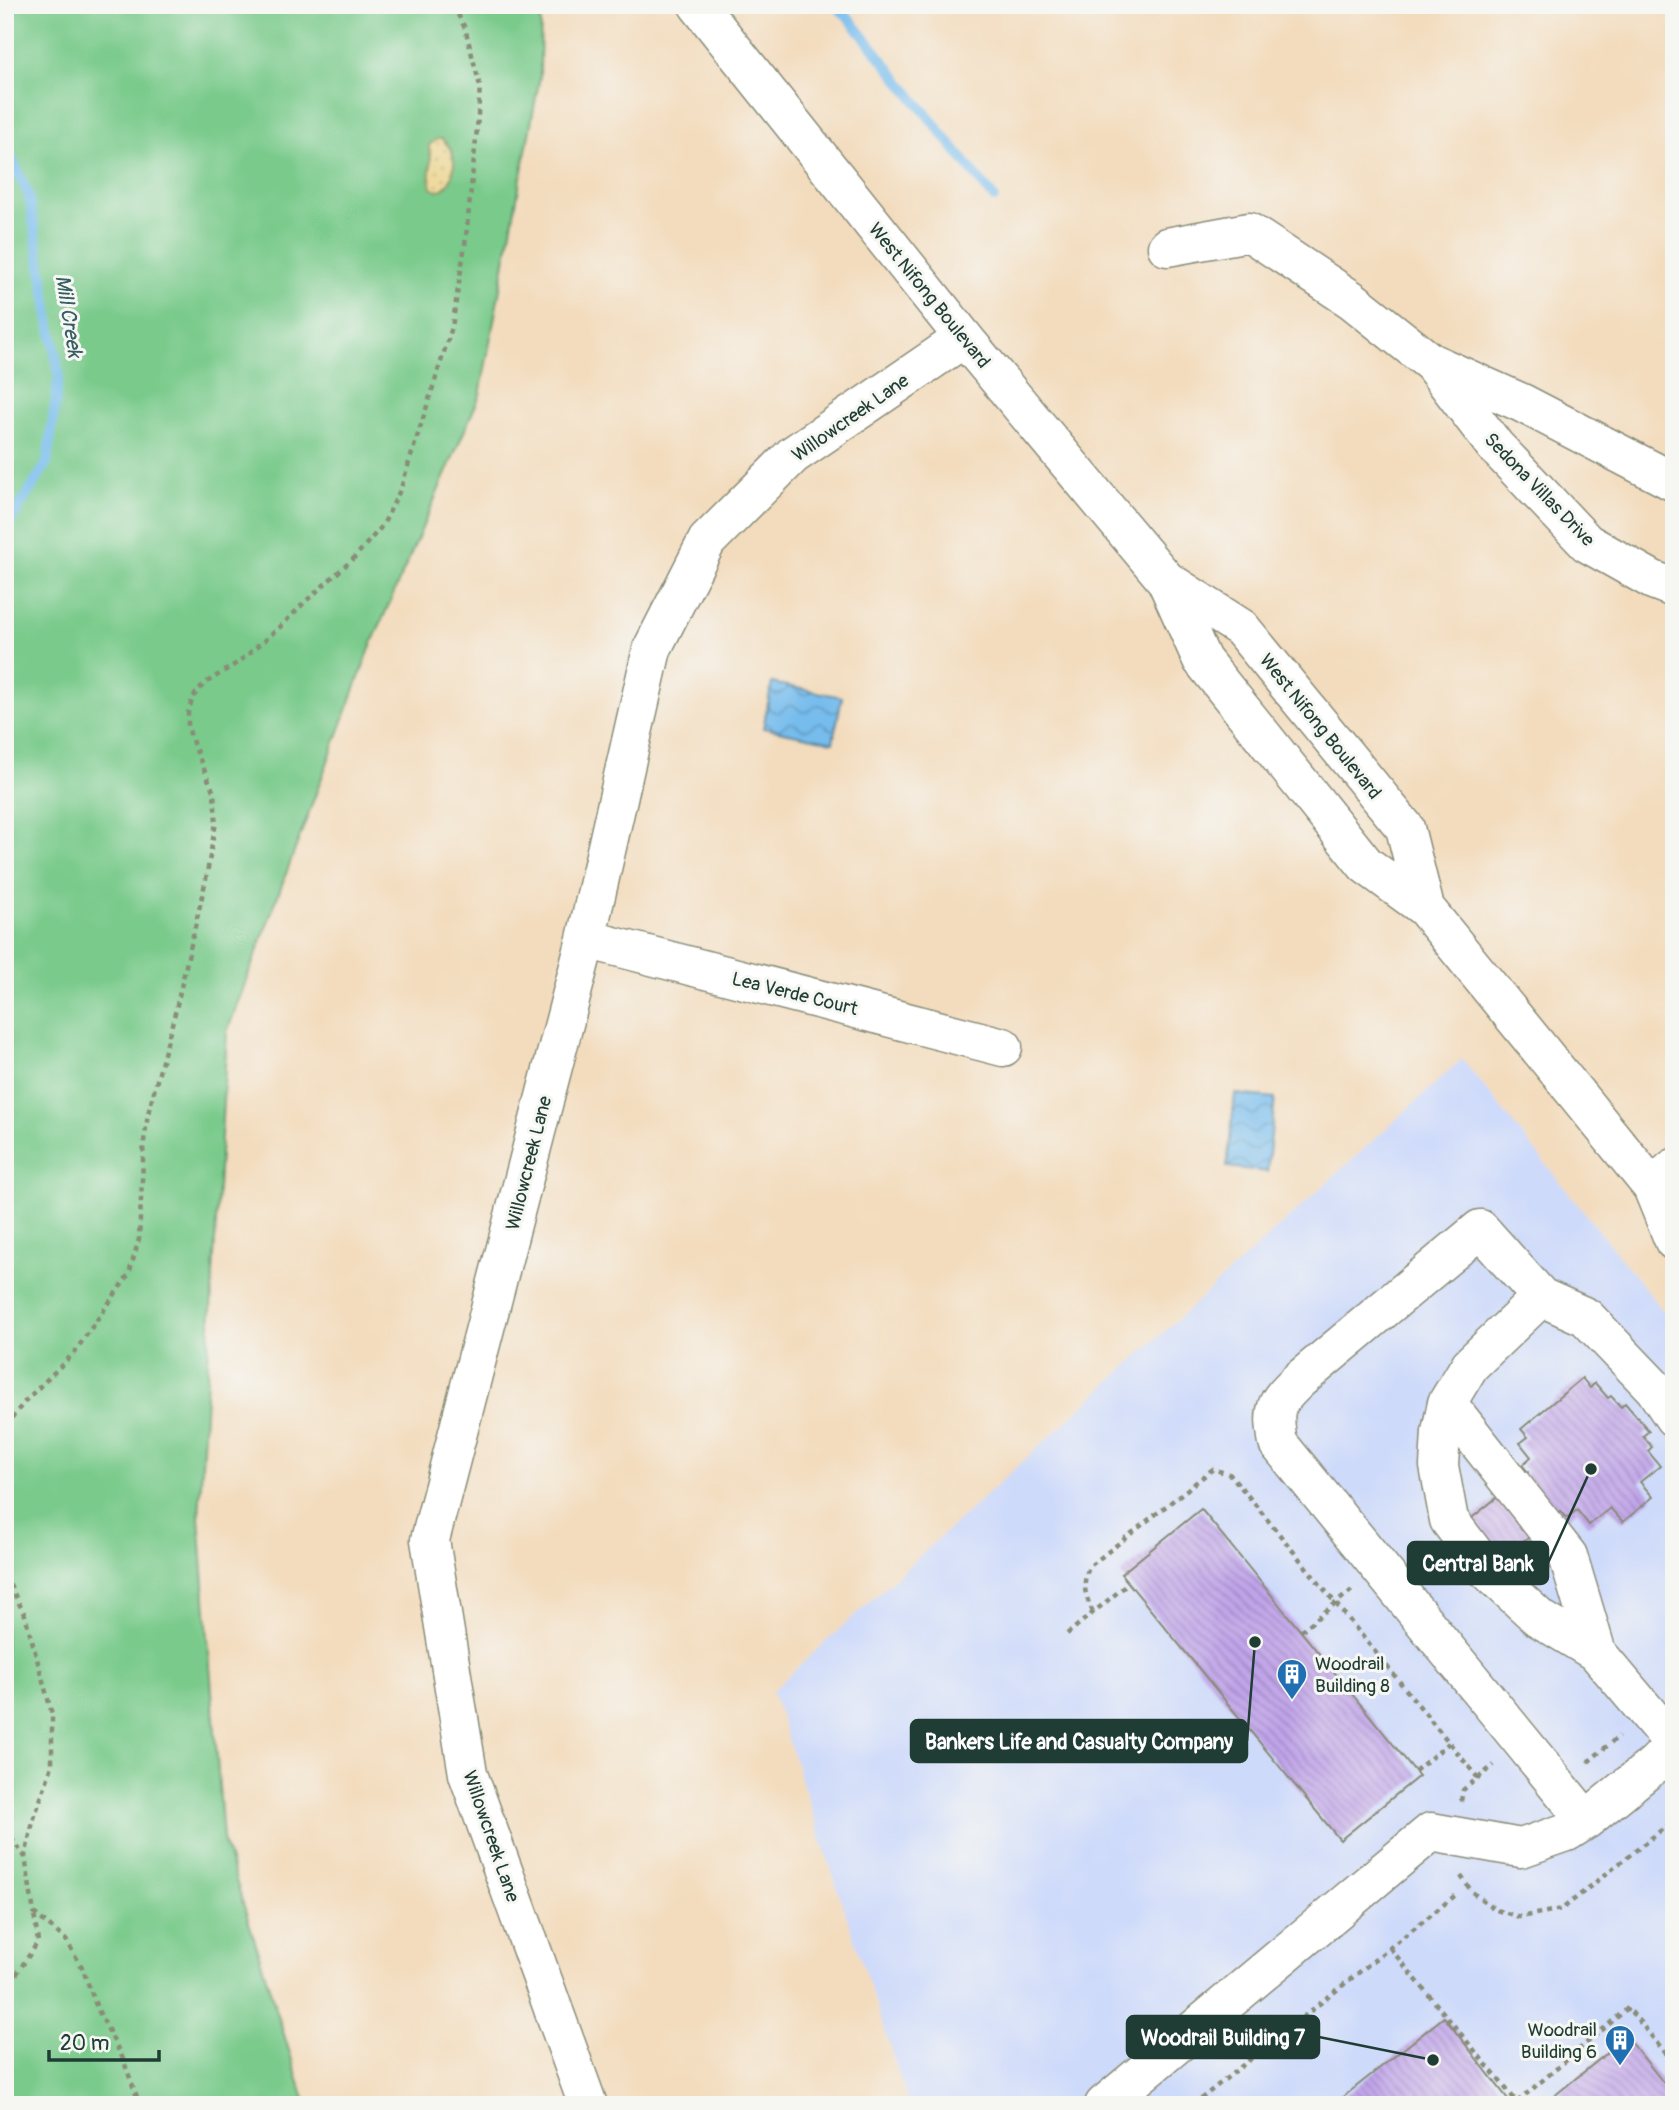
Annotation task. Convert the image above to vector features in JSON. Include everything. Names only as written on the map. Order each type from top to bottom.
[{"type":"street","name":"West Nifong Boulevard","points":[[698,5],[964,338],[1166,580],[1202,660],[1366,865],[1425,908],[1666,1185],[1674,1241]]},
{"type":"street","name":"Sedona Villas Drive","points":[[1167,247],[1249,232],[1352,300],[1430,362],[1495,446],[1587,543],[1653,580],[1674,587]]},
{"type":"street","name":"Willowcreek Lane","points":[[588,2105],[468,1774],[430,1540],[586,939],[652,649],[707,541],[793,455],[964,338]]},
{"type":"street","name":"Sedona Villas Drive","points":[[1430,362],[1522,403],[1674,482]]},
{"type":"street","name":"West Nifong Boulevard","points":[[1166,580],[1241,628],[1405,828],[1425,908]]},
{"type":"street","name":"Lea Verde Court","points":[[586,939],[1003,1047]]},
{"type":"street","points":[[1586,1820],[1278,1443],[1273,1416],[1280,1398],[1299,1380],[1480,1228],[1541,1297],[1586,1317],[1654,1388],[1674,1418]]},
{"type":"street","points":[[1541,1297],[1470,1365],[1447,1403],[1441,1432],[1439,1466],[1449,1520],[1487,1570],[1539,1618],[1597,1653]]},
{"type":"street","points":[[1104,2105],[1431,1832],[1521,1848],[1567,1832],[1669,1760],[1597,1653],[1567,1556],[1447,1403]]},
{"type":"path","points":[[5,1426],[27,1399],[74,1353],[129,1274],[139,1239],[144,1140],[148,1114],[176,1009],[206,879],[216,822],[214,793],[192,743],[188,727],[192,697],[204,684],[240,661],[280,627],[354,558],[383,525],[401,488],[433,389],[452,327],[456,302],[467,225],[480,86],[465,28],[453,5]]},
{"type":"path","points":[[1093,1612],[1084,1587],[1085,1575],[1090,1566],[1213,1469],[1231,1475],[1478,1778]]},
{"type":"path","points":[[1301,1631],[1379,1568]]},
{"type":"path","points":[[5,1576],[25,1615],[52,1714],[52,1766],[34,1818],[25,1857],[38,1942],[5,1991]]},
{"type":"path","points":[[1067,1634],[1129,1583]]},
{"type":"path","points":[[1415,1770],[1449,1743]]},
{"type":"path","points":[[5,1829],[25,1857]]},
{"type":"path","points":[[1193,2105],[1457,1894]]},
{"type":"path","points":[[34,1913],[66,1940],[82,1967],[97,2008],[124,2059],[140,2105]]},
{"type":"path","points":[[1390,1948],[1517,2103],[1628,2008],[1674,2063]]},
{"type":"shaded area","points":[[1462,1059],[1674,1325],[1674,2105],[909,2105],[772,1691]]},
{"type":"green space","points":[[5,5],[541,5],[540,76],[480,395],[372,643],[227,1032],[199,1517],[223,1839],[306,2105],[5,2105]]},
{"type":"sand","points":[[442,139],[449,147],[454,164],[450,181],[437,191],[432,188],[430,181],[429,145]]},
{"type":"water","points":[[772,683],[842,697],[833,742],[763,728]]},
{"type":"water","points":[[1235,1094],[1275,1098],[1267,1172],[1227,1167]]},
{"type":"building","points":[[1582,1378],[1590,1388],[1595,1383],[1608,1398],[1611,1396],[1621,1407],[1625,1403],[1649,1431],[1643,1436],[1652,1447],[1648,1451],[1660,1466],[1640,1482],[1653,1497],[1623,1522],[1610,1508],[1589,1525],[1577,1510],[1567,1518],[1561,1511],[1494,1566],[1462,1526],[1528,1472],[1522,1465],[1531,1457],[1520,1443],[1528,1437],[1521,1429]]},
{"type":"building","name":"Woodrail Building 8","points":[[1201,1509],[1419,1776],[1340,1840],[1121,1574]]},
{"type":"building","points":[[1444,2017],[1511,2103],[1509,2105],[1333,2105]]},
{"type":"building","name":"Woodrail Building 6","points":[[1627,2037],[1674,2096],[1674,2105],[1543,2105]]},
{"type":"waterway","name":"Mill Creek","points":[[5,17],[14,5]]},
{"type":"waterway","points":[[835,5],[848,17],[994,198]]},
{"type":"waterway","name":"Mill Creek","points":[[5,143],[29,196],[59,375],[47,463],[5,530]]},
{"type":"place","name":"Central Bank","points":[[1591,1469]]},
{"type":"place","name":"Bankers Life and Casualty Company","points":[[1255,1642]]},
{"type":"place","name":"Woodrail Building 8","points":[[1292,1701]]},
{"type":"place","name":"Woodrail Building 7","points":[[1433,2060]]},
{"type":"place","name":"Woodrail Building 6","points":[[1620,2067]]}]
